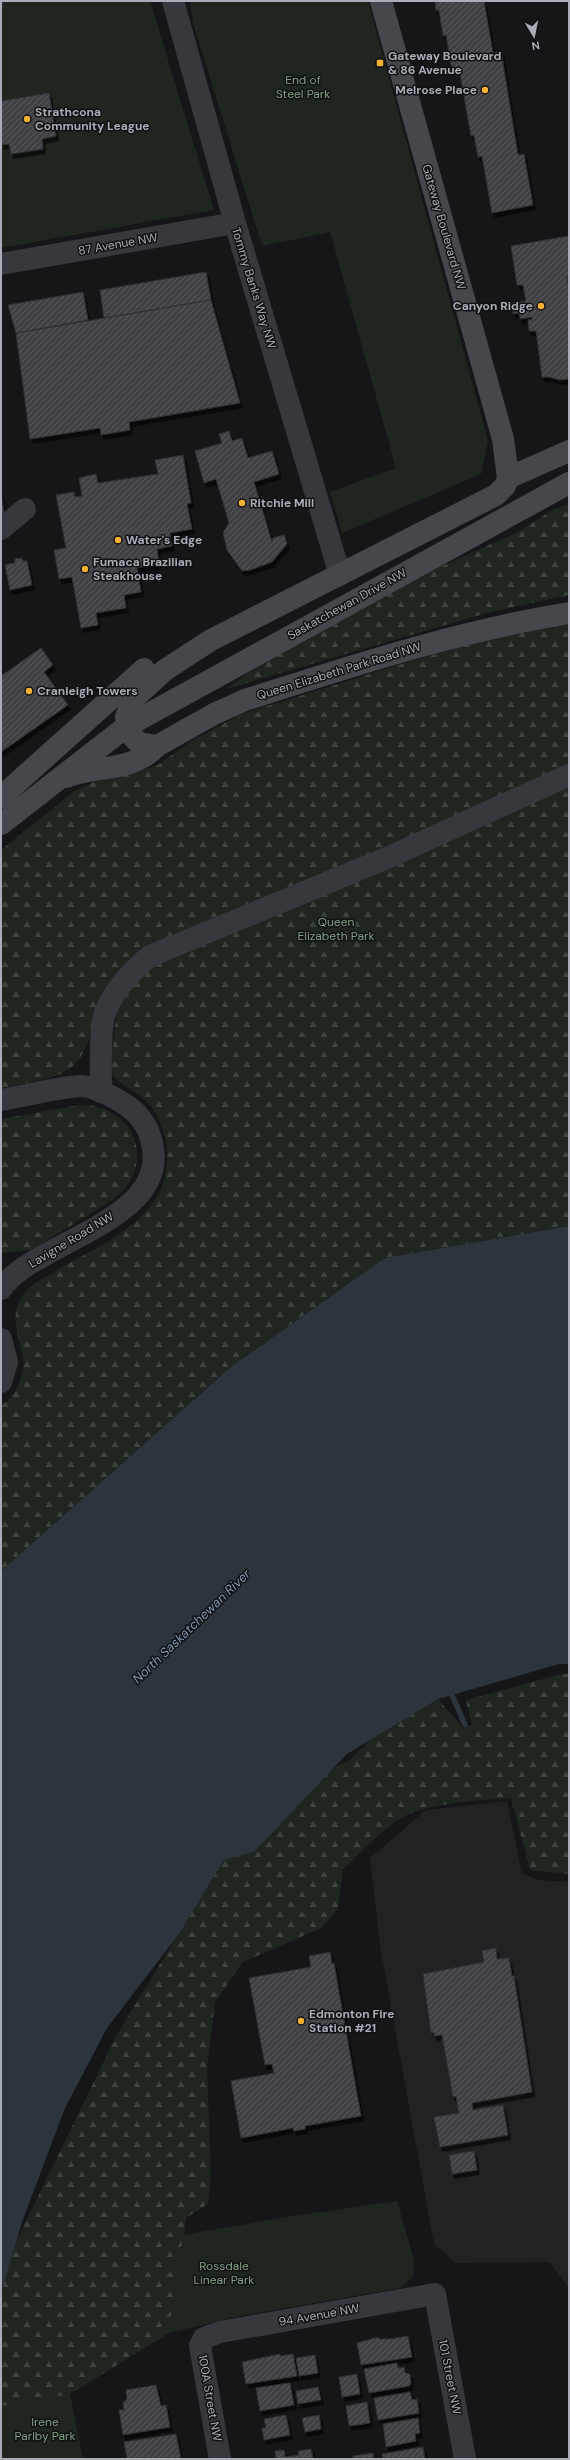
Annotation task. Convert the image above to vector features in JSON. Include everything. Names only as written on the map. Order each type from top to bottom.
[{"type":"main road","name":"Gateway Boulevard NW","points":[[381,1],[502,439],[508,478]]},
{"type":"main road","points":[[157,746],[138,743],[132,736],[127,726],[126,716],[134,698],[165,670],[211,640],[496,495],[505,486],[508,478],[569,451]]},
{"type":"main road","points":[[508,478],[554,476],[569,472]]},
{"type":"main road","name":"Saskatchewan Drive NW","points":[[1,824],[127,726],[569,483]]},
{"type":"main road","name":"Queen Elizabeth Park Road NW","points":[[52,783],[90,770],[131,764],[142,760],[157,746],[214,714],[245,700],[462,634],[520,621],[569,613]]},
{"type":"main road","points":[[1,797],[154,661],[211,640]]},
{"type":"street","name":"Tommy Banks Way NW","points":[[173,1],[235,224],[340,575]]},
{"type":"street","name":"87 Avenue NW","points":[[1,264],[235,224]]},
{"type":"street","points":[[1,529],[25,509]]},
{"type":"street","points":[[1,1100],[92,1089],[101,1056],[105,1011],[129,976],[150,956],[387,858],[569,775]]},
{"type":"street","name":"Lavigne Road NW","points":[[1,1289],[16,1272],[109,1219],[133,1201],[148,1180],[154,1154],[152,1140],[145,1126],[136,1114],[126,1105],[92,1089]]},
{"type":"street","points":[[1,1339],[8,1362],[1,1382]]},
{"type":"street","name":"94 Avenue NW","points":[[204,2338],[220,2332],[435,2294]]},
{"type":"street","name":"101 Street NW","points":[[435,2294],[465,2459]]},
{"type":"street","name":"100A Street NW","points":[[204,2338],[200,2346],[220,2459]]},
{"type":"shaded area","points":[[507,1801],[522,1874],[539,1880],[569,1882],[569,2288],[549,2262],[456,2263],[434,2244],[380,1946],[370,1858],[426,1810]]},
{"type":"green space","points":[[1,1],[150,1],[214,210],[1,248]]},
{"type":"green space","name":"End of Steel Park","points":[[190,1],[368,1],[488,441],[481,474],[342,533],[330,492],[396,468],[330,232],[262,246],[193,23]]},
{"type":"green space","points":[[569,504],[569,595],[487,613],[226,689],[268,659],[433,570],[516,533],[554,509]]},
{"type":"green space","name":"Queen Elizabeth Park","points":[[569,620],[569,1226],[385,1258],[232,1366],[1,1571],[1,1405],[11,1397],[15,1391],[23,1371],[23,1358],[16,1327],[16,1311],[18,1304],[25,1292],[33,1285],[109,1240],[127,1228],[142,1215],[155,1200],[163,1182],[167,1155],[166,1140],[162,1127],[152,1108],[147,1102],[110,1073],[117,1008],[103,996],[82,1055],[73,1066],[63,1073],[48,1078],[1,1088],[1,850],[76,790],[96,781],[156,766],[193,740],[242,714],[411,661],[543,624]]},
{"type":"green space","points":[[79,1105],[99,1107],[115,1115],[127,1126],[135,1140],[137,1155],[134,1172],[126,1187],[111,1201],[31,1250],[1,1253],[1,1119]]},
{"type":"green space","points":[[561,1674],[569,1674],[569,1874],[530,1870],[511,1798],[435,1806],[420,1810],[406,1815],[388,1827],[343,1869],[338,1909],[321,1928],[243,1962],[215,2002],[207,2068],[211,2177],[208,2204],[186,2218],[169,2333],[70,2394],[65,2459],[1,2459],[1,2293],[16,2242],[116,2036],[224,1860],[254,1852],[305,1793],[332,1769],[350,1760],[371,1739],[438,1699],[464,1729],[472,1725],[466,1700]]},
{"type":"green space","name":"Rossdale Linear Park","points":[[397,2201],[414,2260],[413,2277],[400,2288],[240,2316],[169,2333],[183,2235],[293,2216]]},
{"type":"green space","name":"Irene Parlby Park","points":[[70,2394],[83,2459],[1,2459],[1,2406]]},
{"type":"water","name":"North Saskatchewan River","points":[[569,1226],[569,1664],[559,1664],[438,1699],[347,1754],[254,1852],[224,1860],[179,1934],[107,2028],[65,2108],[23,2219],[1,2293],[1,1571],[232,1366],[385,1258]]},
{"type":"building","name":"Melrose Place","points":[[435,1],[484,1],[493,53],[501,51],[518,155],[524,154],[533,205],[492,213],[482,156],[478,157],[474,135],[471,136],[459,68],[452,70],[446,35],[443,36],[439,10],[436,10]]},
{"type":"building","name":"Strathcona Community League","points":[[49,93],[56,136],[42,139],[43,149],[11,154],[9,144],[1,145],[1,101]]},
{"type":"building","name":"Canyon Ridge","points":[[569,236],[569,277],[567,277],[569,290],[569,379],[559,380],[549,377],[542,377],[536,331],[529,331],[528,320],[532,320],[532,317],[520,319],[519,313],[513,314],[512,303],[526,301],[523,285],[517,285],[511,246]]},
{"type":"building","points":[[206,272],[211,300],[104,318],[100,290]]},
{"type":"building","points":[[83,292],[88,320],[16,333],[8,305]]},
{"type":"building","points":[[211,300],[240,403],[129,422],[130,430],[101,435],[100,428],[30,439],[16,333]]},
{"type":"building","name":"Ritchie Mill","points":[[229,431],[232,441],[242,438],[248,458],[272,451],[279,474],[254,482],[272,542],[273,538],[284,535],[287,544],[272,562],[250,570],[242,571],[227,550],[223,533],[229,523],[216,479],[204,483],[195,451],[222,443],[219,434]]},
{"type":"building","name":"Water's Edge","points":[[183,455],[191,503],[187,504],[192,529],[170,533],[172,546],[157,549],[159,564],[137,568],[141,592],[124,595],[126,608],[96,613],[98,625],[81,628],[72,577],[59,579],[54,550],[66,548],[56,495],[74,492],[75,497],[82,496],[79,478],[96,474],[98,483],[158,474],[155,460]]},
{"type":"building","points":[[1,493],[4,512],[1,513]]},
{"type":"building","points":[[22,558],[22,561],[27,561],[32,585],[10,590],[5,565],[15,563],[15,559]]},
{"type":"building","name":"Cranleigh Towers","points":[[41,648],[53,665],[44,672],[68,705],[1,752],[1,676]]},
{"type":"building","points":[[496,1948],[497,1959],[509,1958],[512,1976],[514,1976],[532,2092],[472,2103],[473,2110],[503,2105],[508,2135],[440,2147],[434,2117],[459,2113],[456,2096],[453,2097],[442,2035],[434,2036],[434,2032],[431,2033],[423,1974],[484,1962],[482,1951]]},
{"type":"building","name":"Edmonton Fire Station #21","points":[[330,1952],[332,1964],[334,1963],[361,2116],[305,2126],[305,2129],[294,2131],[293,2128],[241,2138],[231,2081],[274,2073],[272,2064],[265,2065],[249,1978],[311,1967],[309,1956]]},
{"type":"building","points":[[474,2151],[477,2170],[452,2174],[449,2155]]},
{"type":"building","points":[[408,2336],[412,2357],[361,2365],[357,2343],[378,2337],[379,2339],[390,2339]]},
{"type":"building","points":[[280,2354],[280,2356],[293,2354],[297,2376],[246,2384],[242,2362]]},
{"type":"building","points":[[315,2355],[318,2373],[299,2376],[296,2358]]},
{"type":"building","points":[[397,2363],[398,2368],[404,2367],[405,2373],[410,2374],[411,2384],[409,2386],[369,2393],[364,2369]]},
{"type":"building","points":[[357,2374],[360,2394],[342,2397],[339,2377]]},
{"type":"building","points":[[290,2383],[294,2405],[260,2411],[256,2388]]},
{"type":"building","points":[[156,2385],[161,2406],[166,2405],[170,2427],[123,2435],[119,2410],[124,2410],[123,2403],[127,2399],[126,2390]]},
{"type":"building","points":[[318,2387],[321,2400],[298,2404],[296,2391]]},
{"type":"building","points":[[410,2392],[412,2400],[417,2399],[419,2413],[378,2420],[374,2398]]},
{"type":"building","points":[[367,2402],[370,2423],[349,2426],[346,2406]]},
{"type":"building","points":[[286,2415],[290,2435],[264,2440],[262,2428],[266,2428],[264,2419]]},
{"type":"building","points":[[319,2415],[321,2429],[305,2432],[302,2418]]},
{"type":"building","points":[[418,2418],[420,2433],[415,2434],[416,2441],[386,2447],[383,2424]]},
{"type":"building","points":[[176,2434],[181,2459],[127,2459],[124,2442]]},
{"type":"building","points":[[423,2447],[425,2459],[383,2459],[382,2454]]},
{"type":"building","points":[[311,2449],[313,2459],[271,2459],[276,2458],[275,2451],[284,2450],[285,2457],[299,2455],[298,2451]]},
{"type":"building","points":[[373,2453],[374,2459],[353,2459],[353,2456]]},
{"type":"waterway","points":[[452,1695],[465,1725]]},
{"type":"place","name":"Gateway Boulevard & 86 Avenue","points":[[380,63]]},
{"type":"place","name":"Melrose Place","points":[[485,90]]},
{"type":"place","name":"Strathcona Community League","points":[[27,119]]},
{"type":"place","name":"Canyon Ridge","points":[[541,306]]},
{"type":"place","name":"Ritchie Mill","points":[[242,503]]},
{"type":"place","name":"Water's Edge","points":[[118,540]]},
{"type":"place","name":"Fumaca Brazilian Steakhouse","points":[[85,569]]},
{"type":"place","name":"Cranleigh Towers","points":[[29,691]]},
{"type":"place","name":"Edmonton Fire Station #21","points":[[301,2021]]}]
